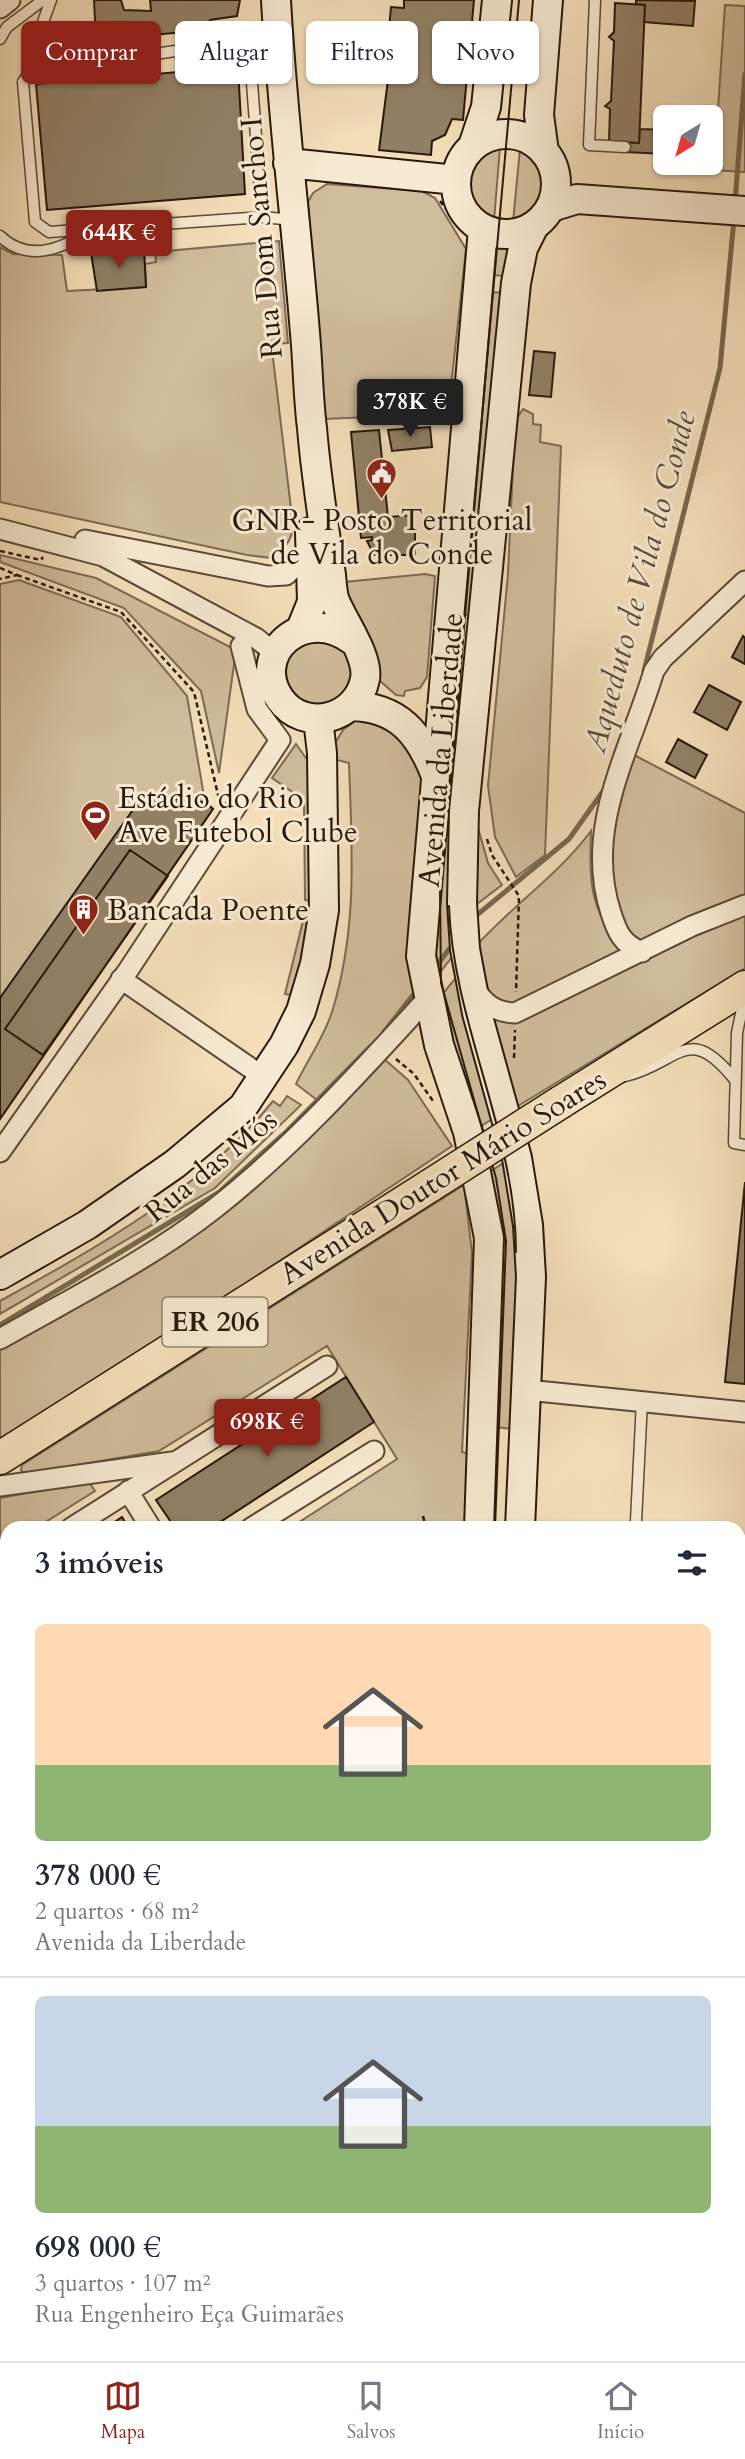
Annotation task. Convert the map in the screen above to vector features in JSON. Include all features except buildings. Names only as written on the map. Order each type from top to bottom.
[{"type":"main road","name":"Avenida Doutor Mário Soares","points":[[0,1458],[745,987]]},
{"type":"street","points":[[0,8],[9,0]]},
{"type":"street","name":"Rua Dom Sancho I","points":[[276,0],[312,428],[334,598],[352,640],[360,651],[365,677]]},
{"type":"street","points":[[497,0],[486,107],[473,146],[459,167],[456,180],[462,208],[483,229],[503,234],[577,199],[745,211]]},
{"type":"street","points":[[542,217],[556,182],[539,114],[548,0]]},
{"type":"street","points":[[473,146],[494,135],[511,134],[531,141],[549,160],[579,180],[745,193]]},
{"type":"street","points":[[288,163],[456,180]]},
{"type":"street","name":"Avenida da Liberdade","points":[[520,1521],[531,1277],[524,1195],[517,1158],[470,980],[462,903],[464,811],[516,283],[523,248],[542,217]]},
{"type":"street","name":"Avenida da Liberdade","points":[[479,1521],[489,1238],[468,1132],[439,1045],[421,956],[422,916],[445,695],[483,229]]},
{"type":"street","name":"Rua Dom Sancho I","points":[[275,654],[290,635],[301,629],[312,602],[309,545],[312,428]]},
{"type":"street","points":[[0,528],[103,556],[256,638],[275,654],[273,684],[280,698],[303,716],[330,718],[352,706],[361,693],[365,677]]},
{"type":"street","points":[[68,545],[80,539],[268,576],[286,575],[300,561],[309,545]]},
{"type":"street","points":[[642,952],[624,943],[606,897],[601,849],[610,797],[654,671],[673,645],[745,581]]},
{"type":"street","points":[[301,629],[328,627],[352,640]]},
{"type":"street","points":[[0,1152],[121,979],[280,740],[257,709],[242,646]]},
{"type":"street","points":[[365,677],[382,700],[401,709],[427,707],[445,695]]},
{"type":"street","points":[[352,706],[365,706],[397,717],[422,743],[436,777]]},
{"type":"street","points":[[0,1275],[110,1210],[175,1164],[243,1107],[265,1078],[301,1012],[315,964],[324,910],[322,753],[318,719]]},
{"type":"street","points":[[470,980],[481,999],[491,1007],[515,1013],[692,926],[745,905]]},
{"type":"street","points":[[121,979],[265,1078]]},
{"type":"street","name":"Rua das Mós","points":[[0,1339],[159,1247],[215,1208],[338,1097],[428,999]]},
{"type":"street","points":[[82,1521],[327,1366]]},
{"type":"street","points":[[527,1390],[745,1412]]},
{"type":"street","points":[[262,1521],[374,1451]]},
{"type":"street","points":[[0,1486],[177,1462]]},
{"type":"street","points":[[128,1491],[147,1521]]},
{"type":"lane","points":[[0,39],[7,27],[43,0]]},
{"type":"lane","points":[[43,21],[51,0]]},
{"type":"lane","points":[[596,0],[589,145],[625,147]]},
{"type":"lane","points":[[161,53],[242,41],[250,56],[262,217]]},
{"type":"lane","points":[[23,84],[35,222],[49,232],[262,217],[294,220]]},
{"type":"lane","points":[[0,236],[11,247],[36,251],[65,247],[89,231]]},
{"type":"lane","points":[[745,994],[737,1033],[734,1143],[745,1144]]},
{"type":"lane","points":[[567,1098],[642,1072],[685,1049],[701,1051],[716,1058],[735,1080]]},
{"type":"lane","points":[[638,1521],[642,1401]]},
{"type":"path","points":[[0,551],[41,560],[46,553]]},
{"type":"path","points":[[0,568],[121,612],[194,692],[221,804]]},
{"type":"path","points":[[0,579],[17,575]]},
{"type":"path","points":[[423,1516],[424,1521]]},
{"type":"shaded area","points":[[725,5],[745,6],[745,172],[723,171],[723,105],[718,105]]},
{"type":"shaded area","points":[[500,147],[494,221],[475,203],[470,182],[479,161]]},
{"type":"shaded area","points":[[520,149],[535,160],[545,182],[542,197],[535,208],[513,222]]},
{"type":"shaded area","points":[[327,184],[422,191],[435,198],[466,249],[448,414],[323,419],[308,202],[313,193]]},
{"type":"shaded area","points":[[279,241],[288,343],[273,344],[273,358],[293,525],[289,541],[283,548],[271,558],[247,555],[0,502],[0,247],[13,254],[62,255],[67,291],[146,287],[145,264],[156,262],[155,252]]},
{"type":"shaded area","points":[[491,243],[512,246],[509,276],[488,275]]},
{"type":"shaded area","points":[[489,292],[506,293],[476,616],[459,614]]},
{"type":"shaded area","points":[[523,409],[533,414],[533,424],[541,425],[540,442],[561,446],[545,855],[516,877],[495,837],[488,786],[508,574],[515,421]]},
{"type":"shaded area","points":[[0,555],[96,578],[236,650],[219,773],[201,691],[124,608],[0,562]]},
{"type":"shaded area","points":[[425,574],[435,576],[427,677],[420,688],[405,691],[404,696],[396,695],[379,680],[374,654],[353,608],[345,582]]},
{"type":"shaded area","name":"Estádio do Rio Ave Futebol Clube","points":[[19,580],[121,617],[187,696],[205,802],[213,809],[0,1119],[0,584]]},
{"type":"shaded area","points":[[458,631],[475,633],[456,952],[438,975],[434,933]]},
{"type":"shaded area","points":[[312,639],[326,639],[338,644],[347,653],[352,672],[350,685],[343,696],[326,705],[312,705],[300,700],[291,691],[286,679],[286,665],[291,653],[300,644]]},
{"type":"shaded area","points":[[356,720],[388,720],[426,769],[419,996],[321,1103],[296,1084],[329,1021],[346,950],[351,888],[349,763],[333,759],[331,750],[343,730]]},
{"type":"shaded area","points":[[296,744],[308,761],[311,901],[305,900],[304,800],[272,778]]},
{"type":"shaded area","points":[[634,755],[745,813],[745,897],[637,943],[624,922],[612,875],[615,826]]},
{"type":"shaded area","points":[[474,814],[488,863],[502,885],[473,907]]},
{"type":"shaded area","points":[[591,831],[594,895],[603,922],[621,954],[507,1007],[486,993],[475,947],[564,862]]},
{"type":"shaded area","points":[[745,915],[745,968],[518,1106],[504,1083],[483,1010],[502,1021],[524,1020],[695,936]]},
{"type":"shaded area","points":[[304,917],[310,918],[302,961],[291,995],[285,994]]},
{"type":"shaded area","points":[[459,974],[500,1114],[475,1130],[440,997]]},
{"type":"shaded area","points":[[383,1058],[408,1080],[452,1146],[227,1296],[0,1439],[0,1347],[167,1252]]},
{"type":"shaded area","points":[[287,1096],[301,1105],[215,1188],[0,1314],[0,1301],[147,1214],[214,1162],[245,1133],[273,1101],[280,1106]]},
{"type":"shaded area","points":[[508,1160],[520,1255],[513,1429],[496,1427],[501,1277],[488,1173]]},
{"type":"shaded area","points":[[464,1185],[472,1253],[462,1452],[471,1454],[466,1521],[301,1521],[397,1459],[327,1346],[159,1451],[25,1474],[21,1470],[22,1465]]},
{"type":"shaded area","points":[[89,1482],[95,1491],[47,1521],[0,1521],[0,1498]]},
{"type":"waterway","name":"Aqueduto de Vila do Conde","points":[[735,202],[745,74]]},
{"type":"waterway","name":"Aqueduto de Vila do Conde","points":[[644,671],[720,368],[734,219]]},
{"type":"waterway","name":"Aqueduto de Vila do Conde","points":[[472,919],[569,839],[606,787]]},
{"type":"waterway","name":"Aqueduto de Vila do Conde","points":[[434,969],[453,944]]},
{"type":"waterway","name":"Aqueduto de Vila do Conde","points":[[384,1032],[417,990]]},
{"type":"waterway","name":"Aqueduto de Vila do Conde","points":[[0,1325],[218,1193],[287,1131],[370,1047]]},
{"type":"tram line","points":[[495,1521],[506,1241],[496,1178],[441,983],[440,889],[519,0]]},
{"type":"tram line","points":[[449,906],[461,993],[506,1164],[516,1252]]},
{"type":"place","name":"GNR- Posto Territorial de Vila do Conde","points":[[382,501]]},
{"type":"place","name":"Estádio do Rio Ave Futebol Clube","points":[[95,842]]},
{"type":"place","name":"Bancada Poente","points":[[84,937]]}]
